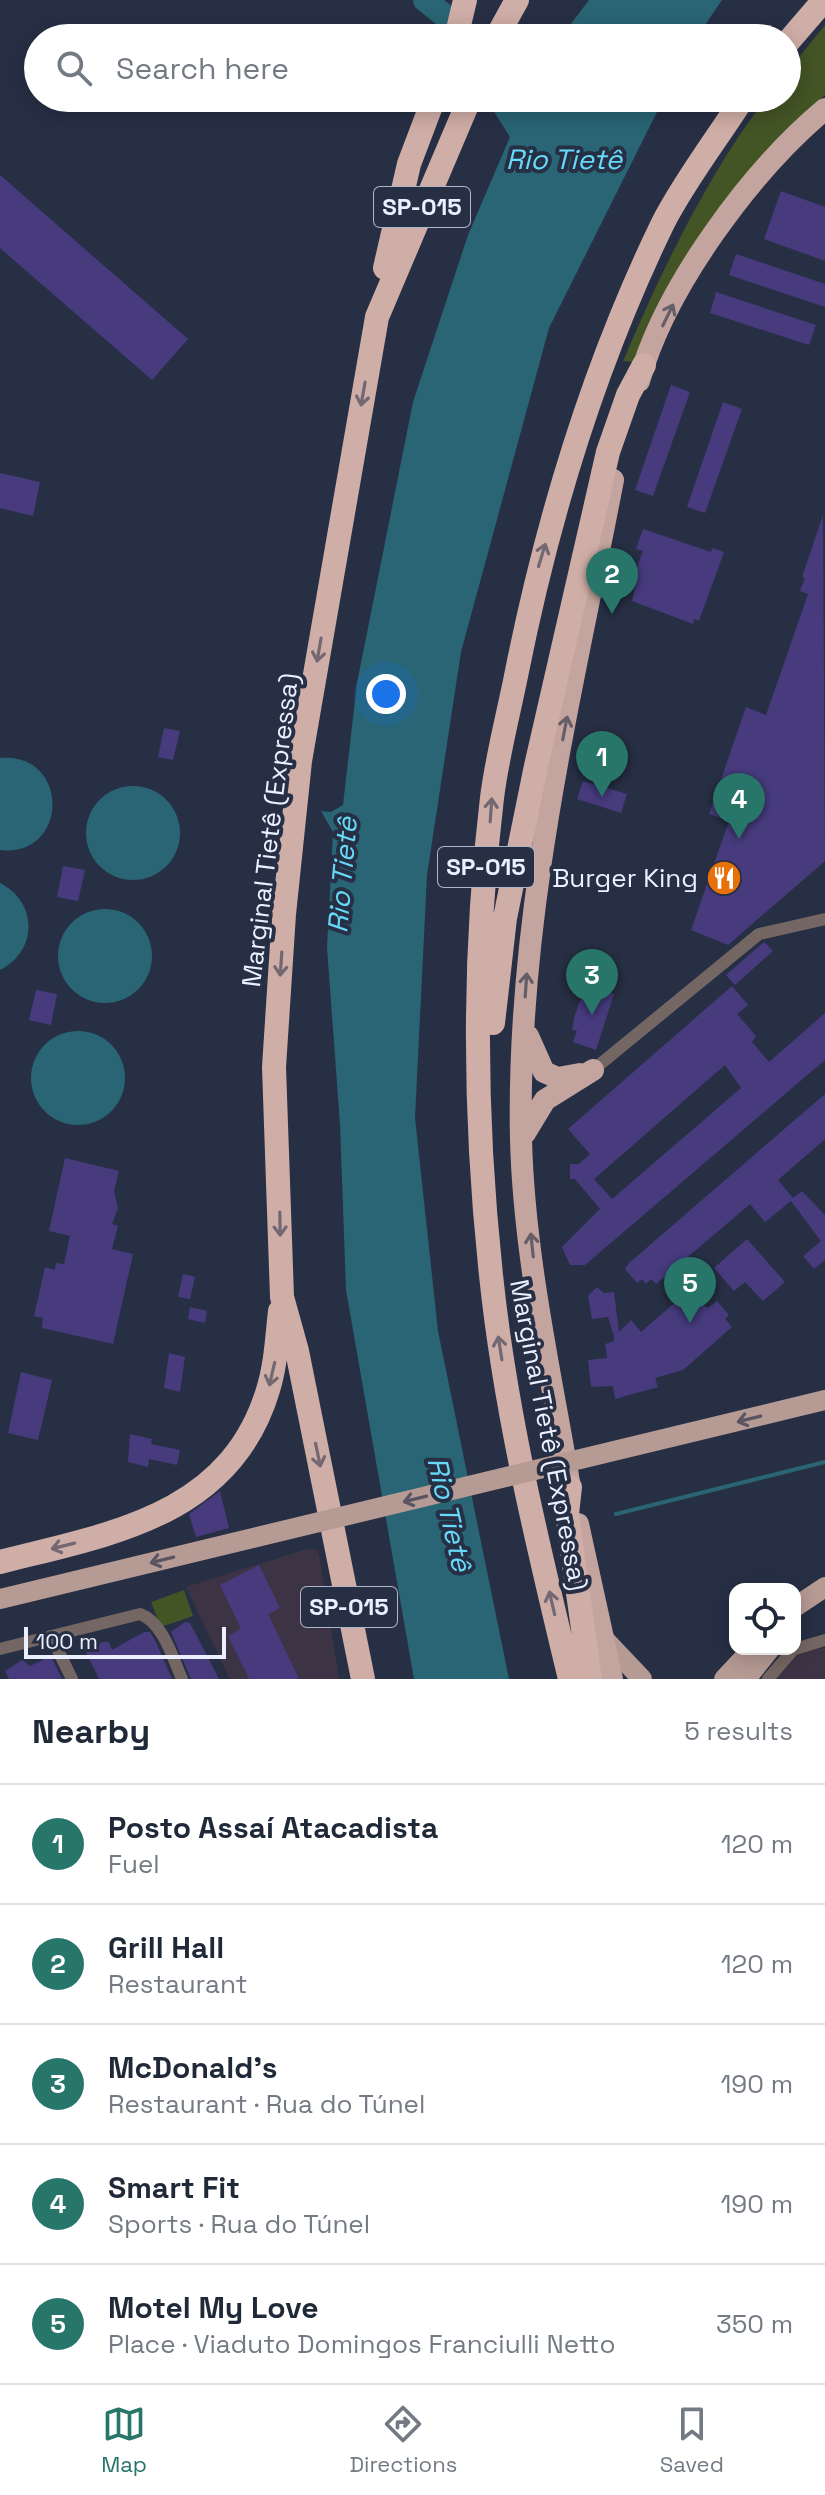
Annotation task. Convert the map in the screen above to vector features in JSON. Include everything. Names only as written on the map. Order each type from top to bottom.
[{"type":"highway","points":[[459,24],[465,0]]},
{"type":"highway","points":[[504,24],[517,0]]},
{"type":"highway","points":[[801,27],[824,0]]},
{"type":"highway","points":[[480,1149],[505,918],[521,832],[608,452],[628,395],[676,298],[715,234],[753,181],[796,133],[825,109]]},
{"type":"highway","points":[[377,317],[389,242],[409,164],[429,112]]},
{"type":"highway","name":"Marginal Tietê (Expressa)","points":[[363,1679],[297,1351],[282,1297],[274,1067],[284,914],[300,761],[377,317],[464,112]]},
{"type":"highway","name":"Marginal Tietê (Expressa)","points":[[570,1679],[536,1536],[500,1349],[480,1149],[480,955],[492,795],[538,567],[600,364],[665,219],[734,112]]},
{"type":"highway","points":[[612,1679],[570,1487],[536,1282],[521,1142],[524,1024],[538,872],[616,465],[644,365]]},
{"type":"highway","points":[[524,1024],[538,1064],[548,1075],[565,1078],[593,1070]]},
{"type":"highway","points":[[521,1142],[540,1105],[593,1070]]},
{"type":"highway","points":[[0,1562],[125,1531],[175,1508],[218,1472],[252,1428],[267,1392],[282,1297]]},
{"type":"highway","points":[[570,1487],[567,1514],[590,1679]]},
{"type":"main road","points":[[0,1599],[825,1400]]},
{"type":"main road","points":[[801,1603],[821,1589]]},
{"type":"main road","points":[[801,1612],[821,1589]]},
{"type":"main road","points":[[604,1639],[642,1679]]},
{"type":"main road","points":[[724,1679],[746,1655]]},
{"type":"main road","points":[[746,1679],[765,1655]]},
{"type":"street","points":[[593,1070],[759,934],[825,919]]},
{"type":"street","points":[[0,1649],[132,1615],[148,1617],[163,1637],[182,1679]]},
{"type":"street","points":[[51,1636],[72,1679]]},
{"type":"street","points":[[801,1647],[825,1640]]},
{"type":"street","points":[[768,1679],[790,1655]]},
{"type":"shaded area","points":[[825,25],[825,95],[793,124],[739,186],[695,253],[633,362],[623,361],[670,259],[705,192],[744,128],[756,112],[801,112],[801,55]]},
{"type":"shaded area","points":[[315,1549],[319,1554],[339,1679],[230,1679],[186,1587]]},
{"type":"shaded area","points":[[184,1590],[193,1616],[161,1627],[151,1602]]},
{"type":"shaded area","points":[[825,1648],[825,1679],[776,1679],[797,1655],[801,1655],[801,1651]]},
{"type":"water","points":[[589,0],[722,0],[706,24],[571,24]]},
{"type":"water","name":"Rio Tietê","points":[[494,112],[657,112],[549,328],[461,652],[427,875],[415,1118],[438,1331],[509,1679],[414,1679],[346,1290],[340,1124],[327,948],[333,832],[321,811],[331,812],[343,805],[357,683],[413,402],[468,235],[510,137]]},
{"type":"water","points":[[0,758],[23,761],[40,771],[49,787],[52,805],[49,823],[39,838],[23,848],[0,850]]},
{"type":"water","points":[[133,786],[151,790],[166,800],[176,815],[180,833],[176,851],[166,866],[151,876],[133,880],[115,876],[100,866],[90,851],[86,833],[90,815],[100,800],[115,790]]},
{"type":"water","points":[[0,883],[21,902],[28,926],[27,939],[21,951],[0,970]]},
{"type":"water","points":[[105,909],[123,913],[138,923],[148,938],[152,956],[148,974],[138,989],[123,999],[105,1003],[87,999],[72,989],[62,974],[58,956],[62,938],[72,923],[87,913]]},
{"type":"water","points":[[78,1031],[96,1035],[111,1045],[121,1060],[125,1078],[121,1096],[111,1111],[96,1121],[78,1125],[60,1121],[45,1111],[35,1096],[31,1078],[35,1060],[45,1045],[60,1035]]},
{"type":"building","points":[[0,175],[188,339],[152,380],[0,248]]},
{"type":"building","points":[[781,191],[825,207],[825,261],[764,239]]},
{"type":"building","points":[[736,254],[825,284],[825,307],[729,275]]},
{"type":"building","points":[[716,292],[816,325],[809,345],[710,313]]},
{"type":"building","points":[[671,385],[690,392],[653,496],[635,490]]},
{"type":"building","points":[[723,402],[742,409],[705,513],[687,507]]},
{"type":"building","points":[[0,473],[40,482],[33,516],[0,508]]},
{"type":"building","points":[[823,515],[825,861],[728,945],[691,930],[729,821],[709,814],[746,707],[766,715],[808,594],[800,591],[805,578],[802,577]]},
{"type":"building","points":[[643,529],[711,552],[712,548],[724,552],[699,621],[694,619],[693,624],[632,601],[636,584],[632,581],[643,551],[636,549]]},
{"type":"building","points":[[164,728],[180,731],[173,760],[158,757]]},
{"type":"building","points":[[583,781],[627,794],[621,813],[577,799]]},
{"type":"building","points":[[63,866],[85,870],[78,901],[57,897]]},
{"type":"building","points":[[764,942],[773,951],[735,985],[726,975]]},
{"type":"building","points":[[588,977],[607,984],[605,990],[614,994],[596,1050],[573,1042],[577,1031],[572,1030],[574,1018]]},
{"type":"building","points":[[732,986],[748,1005],[737,1014],[756,1036],[752,1042],[769,1062],[825,1013],[825,1060],[585,1265],[570,1265],[562,1247],[600,1209],[575,1179],[570,1179],[570,1164],[579,1164],[590,1154],[568,1129]],"holes":[[[725,1065],[741,1088],[612,1199],[594,1179]]]},
{"type":"building","points":[[36,990],[57,994],[51,1025],[29,1020]]},
{"type":"building","points":[[825,1094],[825,1139],[778,1180],[793,1198],[802,1191],[825,1215],[825,1260],[814,1269],[803,1256],[821,1241],[791,1201],[765,1222],[750,1204],[656,1284],[651,1279],[646,1284],[642,1279],[637,1283],[625,1269],[629,1263]]},
{"type":"building","points":[[65,1158],[119,1171],[114,1191],[118,1208],[112,1224],[118,1226],[112,1249],[133,1254],[113,1344],[42,1328],[43,1318],[34,1316],[45,1267],[55,1270],[56,1263],[64,1264],[70,1236],[49,1231]]},
{"type":"building","points":[[747,1239],[785,1282],[763,1301],[745,1282],[734,1291],[714,1268]]},
{"type":"building","points":[[183,1274],[195,1277],[190,1299],[178,1297]]},
{"type":"building","points":[[597,1287],[604,1293],[614,1292],[619,1332],[631,1320],[641,1332],[687,1292],[708,1308],[717,1301],[729,1315],[725,1319],[732,1327],[683,1370],[655,1378],[658,1387],[615,1399],[613,1386],[591,1387],[588,1360],[607,1358],[605,1344],[614,1341],[608,1317],[592,1319],[588,1296]]},
{"type":"building","points":[[190,1307],[207,1311],[205,1323],[188,1319]]},
{"type":"building","points":[[169,1353],[185,1357],[180,1392],[164,1388]]},
{"type":"building","points":[[21,1372],[52,1380],[38,1440],[8,1433]]},
{"type":"building","points":[[130,1434],[152,1439],[151,1444],[180,1450],[177,1465],[149,1459],[148,1467],[128,1462]]},
{"type":"building","points":[[220,1491],[229,1528],[196,1537],[189,1514]]},
{"type":"building","points":[[259,1565],[280,1608],[268,1614],[299,1679],[249,1679],[228,1636],[241,1629],[220,1585]]},
{"type":"building","points":[[185,1622],[190,1623],[219,1679],[191,1679],[171,1632]]},
{"type":"building","points":[[144,1632],[150,1632],[155,1640],[172,1679],[99,1679],[85,1650],[109,1642],[112,1650]]},
{"type":"building","points":[[51,1656],[62,1679],[9,1679],[5,1671],[22,1660],[30,1666]]},
{"type":"waterway","points":[[425,0],[445,16]]},
{"type":"waterway","points":[[616,1514],[825,1462]]},
{"type":"place","name":"Grill Hall","points":[[612,614]]},
{"type":"place","name":"Posto Assaí Atacadista","points":[[602,797]]},
{"type":"place","name":"Smart Fit","points":[[739,839]]},
{"type":"place","name":"Burger King","points":[[724,878]]},
{"type":"place","name":"McDonald's","points":[[592,1015]]},
{"type":"place","name":"Motel My Love","points":[[690,1323]]}]
